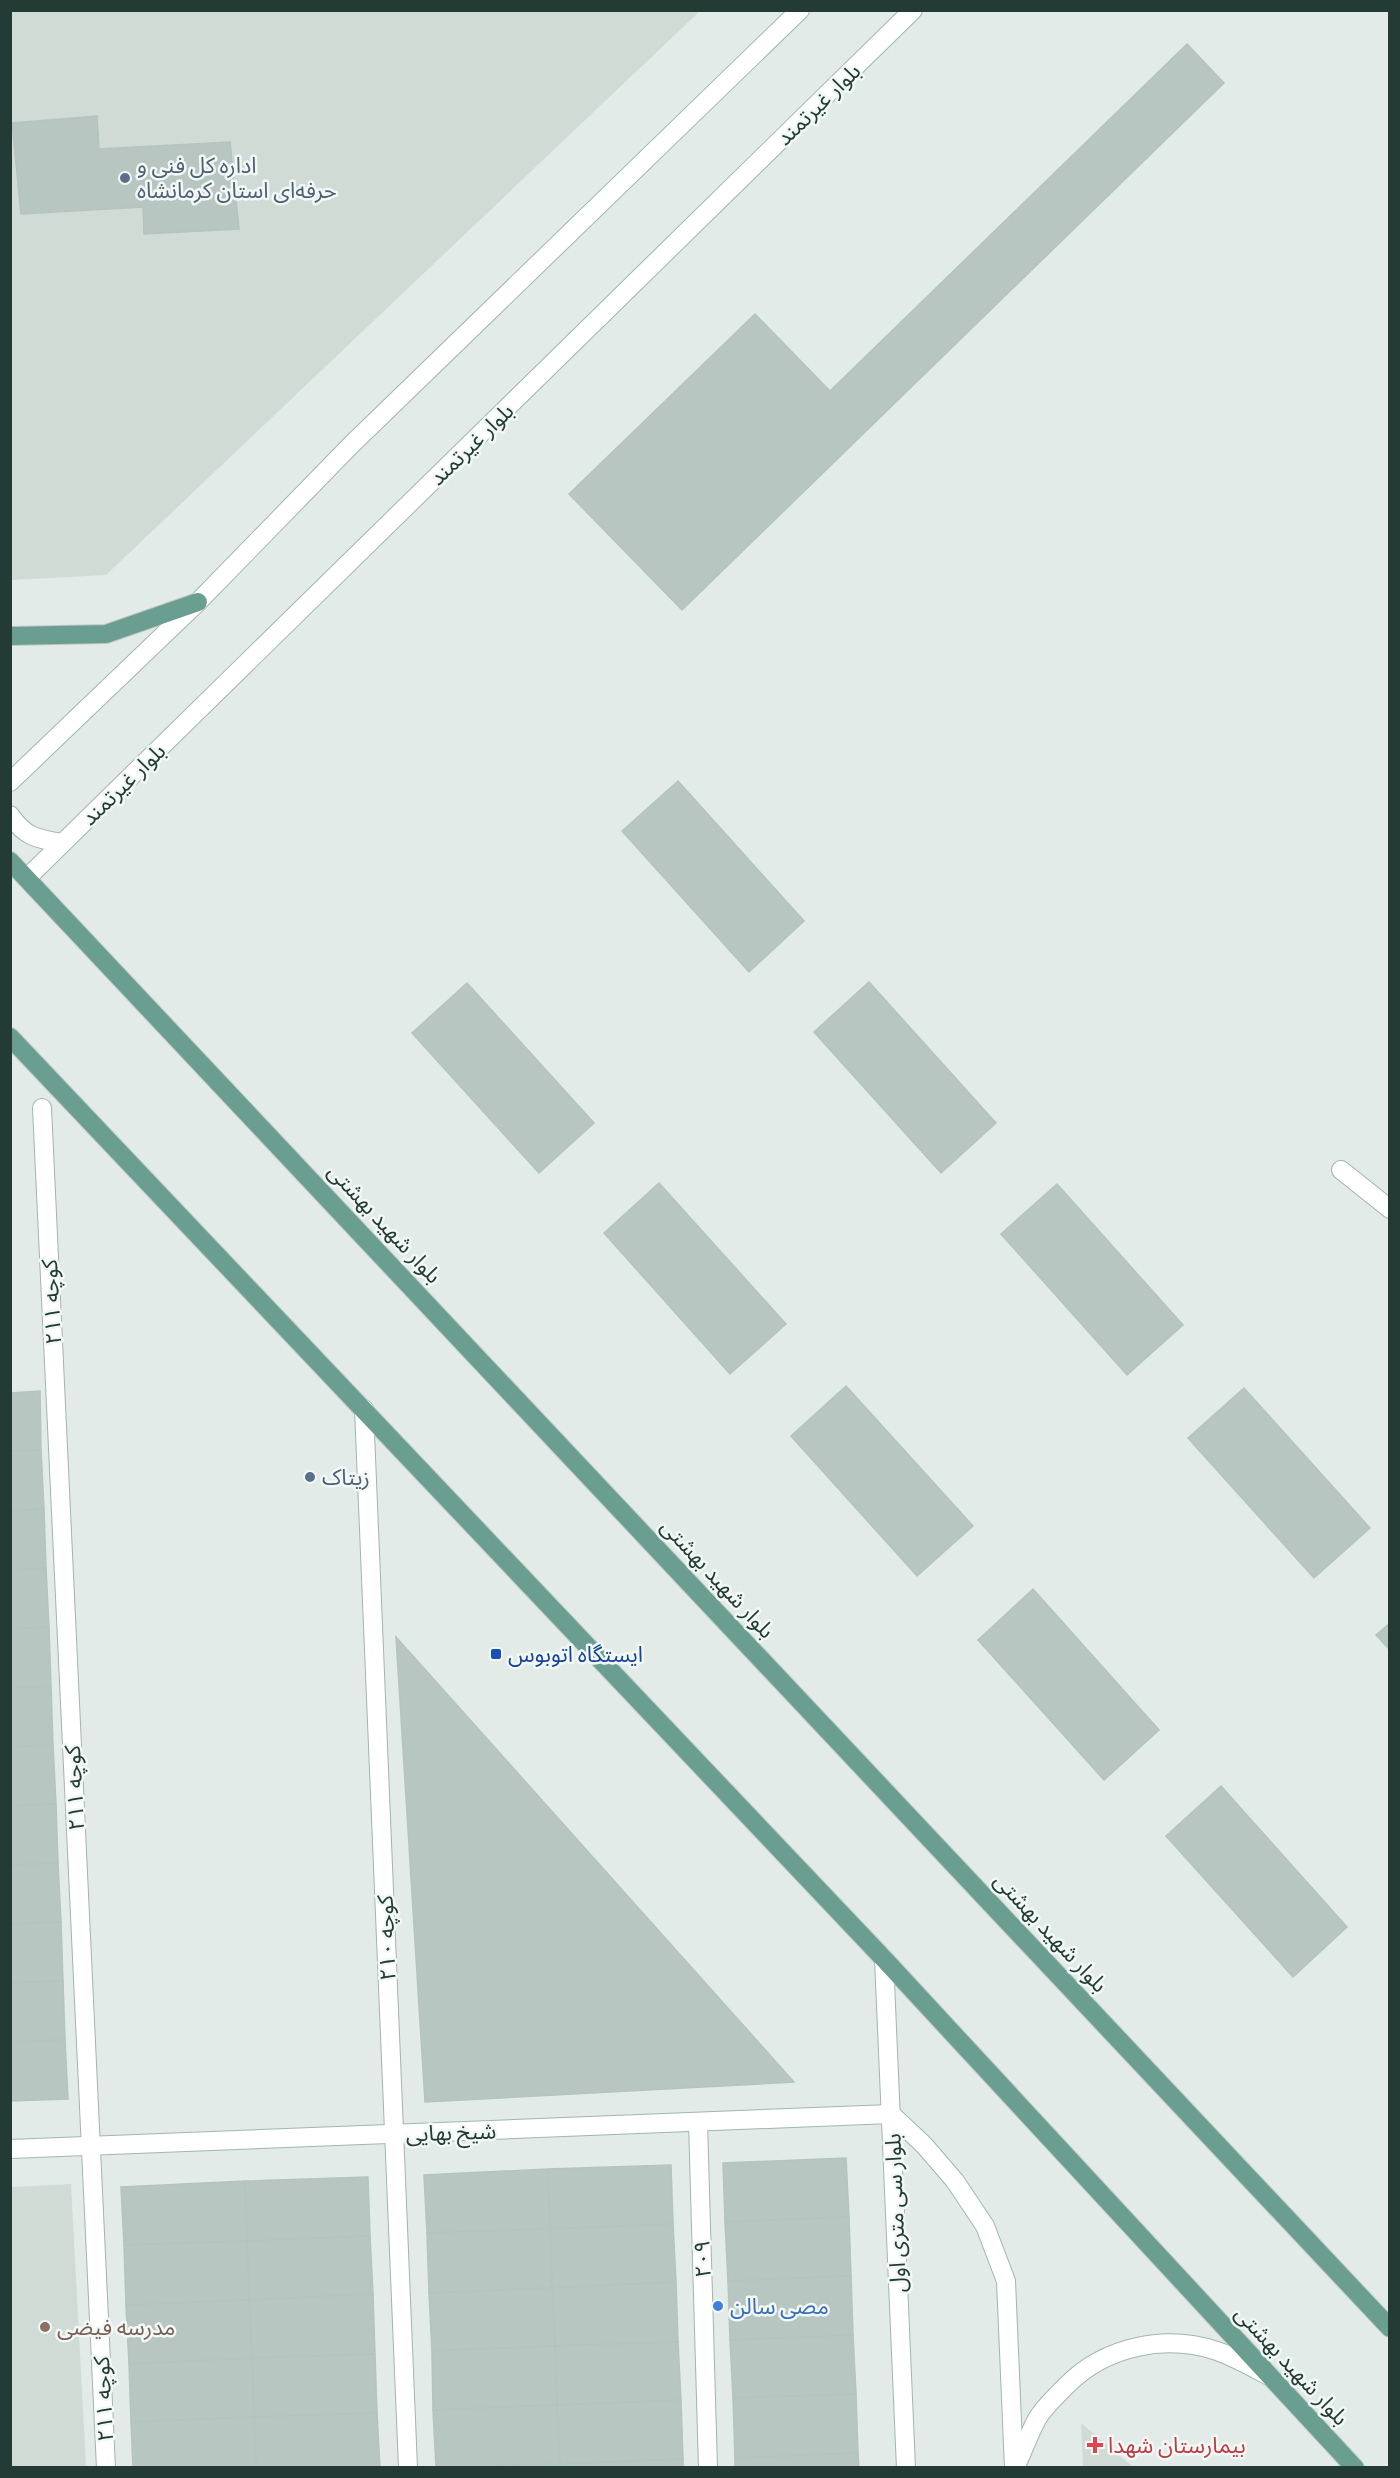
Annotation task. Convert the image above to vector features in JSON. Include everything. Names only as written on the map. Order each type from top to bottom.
[{"type":"main road","points":[[10,636],[106,634],[198,602]]},
{"type":"main road","name":"بلوار شهید بهشتی","points":[[10,861],[28,877],[1389,2328]]},
{"type":"main road","name":"بلوار شهید بهشتی","points":[[10,1037],[884,1959],[1355,2468]]},
{"type":"street","points":[[10,782],[198,602],[351,445],[800,10]]},
{"type":"street","name":"بلوار غیرتمند","points":[[28,877],[914,10]]},
{"type":"street","points":[[10,815],[19,828],[36,839],[62,843]]},
{"type":"street","name":"کوچه ۲۱۱","points":[[42,1108],[106,2468]]},
{"type":"street","points":[[1341,1170],[1389,1209]]},
{"type":"street","name":"کوچه ۲۱۰","points":[[364,1409],[408,2468]]},
{"type":"street","name":"بلوار سی متری اول","points":[[884,1959],[906,2468]]},
{"type":"street","points":[[891,2114],[924,2145],[955,2181],[985,2226],[1006,2281],[1015,2468]]},
{"type":"street","name":"شیخ بهایی","points":[[10,2149],[891,2114]]},
{"type":"street","name":"۲۰۹","points":[[698,2122],[708,2468]]},
{"type":"street","points":[[1015,2468],[1037,2418],[1057,2395],[1082,2370],[1106,2356],[1125,2349],[1159,2344],[1192,2346],[1235,2358],[1270,2376]]},
{"type":"shaded area","points":[[11,11],[700,11],[106,575],[11,580]]},
{"type":"shaded area","name":"مدرسه فیضی","points":[[71,2184],[86,2467],[11,2467],[11,2187]]},
{"type":"shaded area","name":"بیمارستان شهدا","points":[[1081,2423],[1133,2467],[1083,2467]]},
{"type":"building","points":[[1187,44],[1224,83],[682,610],[569,494],[755,314],[830,391]]},
{"type":"building","name":"اداره کل فنی و حرفه‌ای استان کرمانشاه","points":[[97,116],[99,149],[230,142],[239,229],[144,234],[143,207],[21,214],[12,123]]},
{"type":"building","points":[[678,781],[804,921],[749,972],[622,831]]},
{"type":"building","points":[[869,982],[996,1123],[941,1173],[814,1032]]},
{"type":"building","points":[[467,983],[594,1123],[539,1173],[412,1033]]},
{"type":"building","points":[[659,1183],[786,1324],[730,1374],[604,1233]]},
{"type":"building","points":[[1057,1184],[1183,1325],[1127,1375],[1001,1234]]},
{"type":"building","points":[[846,1386],[973,1526],[917,1576],[791,1436]]},
{"type":"building","points":[[1244,1388],[1370,1528],[1314,1578],[1188,1438]]},
{"type":"building","points":[[40,1391],[41,1450],[10,1451],[10,1393]]},
{"type":"building","points":[[41,1450],[44,1509],[10,1511],[10,1451]]},
{"type":"building","points":[[44,1509],[46,1568],[10,1570],[10,1511]]},
{"type":"building","points":[[46,1568],[49,1627],[10,1629],[10,1570]]},
{"type":"building","points":[[1033,1589],[1159,1730],[1104,1780],[978,1640]]},
{"type":"building","points":[[1390,1623],[1390,1650],[1376,1635]]},
{"type":"building","points":[[49,1627],[51,1686],[10,1688],[10,1629]]},
{"type":"building","points":[[396,1637],[794,2082],[425,2102]]},
{"type":"building","points":[[51,1686],[53,1745],[10,1747],[10,1688]]},
{"type":"building","points":[[53,1745],[56,1804],[10,1806],[10,1747]]},
{"type":"building","points":[[1221,1786],[1347,1927],[1293,1977],[1166,1836]]},
{"type":"building","points":[[56,1804],[58,1863],[10,1865],[10,1806]]},
{"type":"building","points":[[58,1863],[61,1922],[10,1924],[10,1865]]},
{"type":"building","points":[[61,1922],[63,1981],[10,1983],[10,1924]]},
{"type":"building","points":[[63,1981],[65,2040],[10,2042],[10,1983]]},
{"type":"building","points":[[65,2040],[68,2099],[10,2101],[10,2042]]},
{"type":"building","points":[[846,2158],[849,2217],[725,2222],[723,2163]]},
{"type":"building","points":[[671,2165],[673,2224],[550,2229],[548,2169]]},
{"type":"building","points":[[548,2169],[550,2229],[427,2233],[424,2175]]},
{"type":"building","points":[[368,2177],[370,2236],[247,2241],[245,2181]]},
{"type":"building","points":[[245,2181],[247,2241],[124,2245],[121,2187]]},
{"type":"building","points":[[849,2217],[851,2276],[728,2281],[725,2222]]},
{"type":"building","points":[[673,2224],[676,2282],[552,2288],[550,2229]]},
{"type":"building","points":[[550,2229],[552,2288],[429,2293],[427,2233]]},
{"type":"building","points":[[370,2236],[373,2294],[249,2300],[247,2241]]},
{"type":"building","points":[[247,2241],[249,2300],[126,2305],[124,2245]]},
{"type":"building","points":[[851,2276],[853,2335],[730,2340],[728,2281]]},
{"type":"building","points":[[676,2282],[678,2342],[555,2346],[552,2288]]},
{"type":"building","points":[[552,2288],[555,2346],[432,2351],[429,2293]]},
{"type":"building","points":[[373,2294],[375,2354],[252,2358],[249,2300]]},
{"type":"building","points":[[249,2300],[252,2358],[129,2364],[126,2305]]},
{"type":"building","points":[[853,2335],[856,2394],[733,2398],[730,2340]]},
{"type":"building","points":[[678,2342],[681,2400],[557,2405],[555,2346]]},
{"type":"building","points":[[555,2346],[557,2405],[433,2410],[432,2351]]},
{"type":"building","points":[[375,2354],[377,2413],[254,2417],[252,2358]]},
{"type":"building","points":[[252,2358],[254,2417],[131,2422],[129,2364]]},
{"type":"building","points":[[856,2394],[858,2453],[735,2458],[733,2398]]},
{"type":"building","points":[[681,2400],[683,2459],[560,2464],[557,2405]]},
{"type":"building","points":[[557,2405],[560,2464],[436,2468],[433,2410]]},
{"type":"building","points":[[377,2413],[380,2468],[256,2468],[254,2417]]},
{"type":"building","points":[[254,2417],[256,2468],[133,2468],[131,2422]]},
{"type":"building","points":[[858,2453],[859,2468],[735,2468],[735,2458]]},
{"type":"building","points":[[683,2459],[683,2468],[560,2468],[560,2464]]},
{"type":"building","points":[[560,2464],[560,2468],[480,2468]]},
{"type":"place","name":"اداره کل فنی و حرفه‌ای استان کرمانشاه","points":[[125,178]]},
{"type":"place","name":"زیتاک","points":[[310,1477]]},
{"type":"place","name":"ایستگاه اتوبوس","points":[[496,1654]]},
{"type":"place","name":"مصی سالن","points":[[718,2306]]},
{"type":"place","name":"مدرسه فیضی","points":[[45,2327]]},
{"type":"place","name":"بیمارستان شهدا","points":[[1095,2445]]}]
